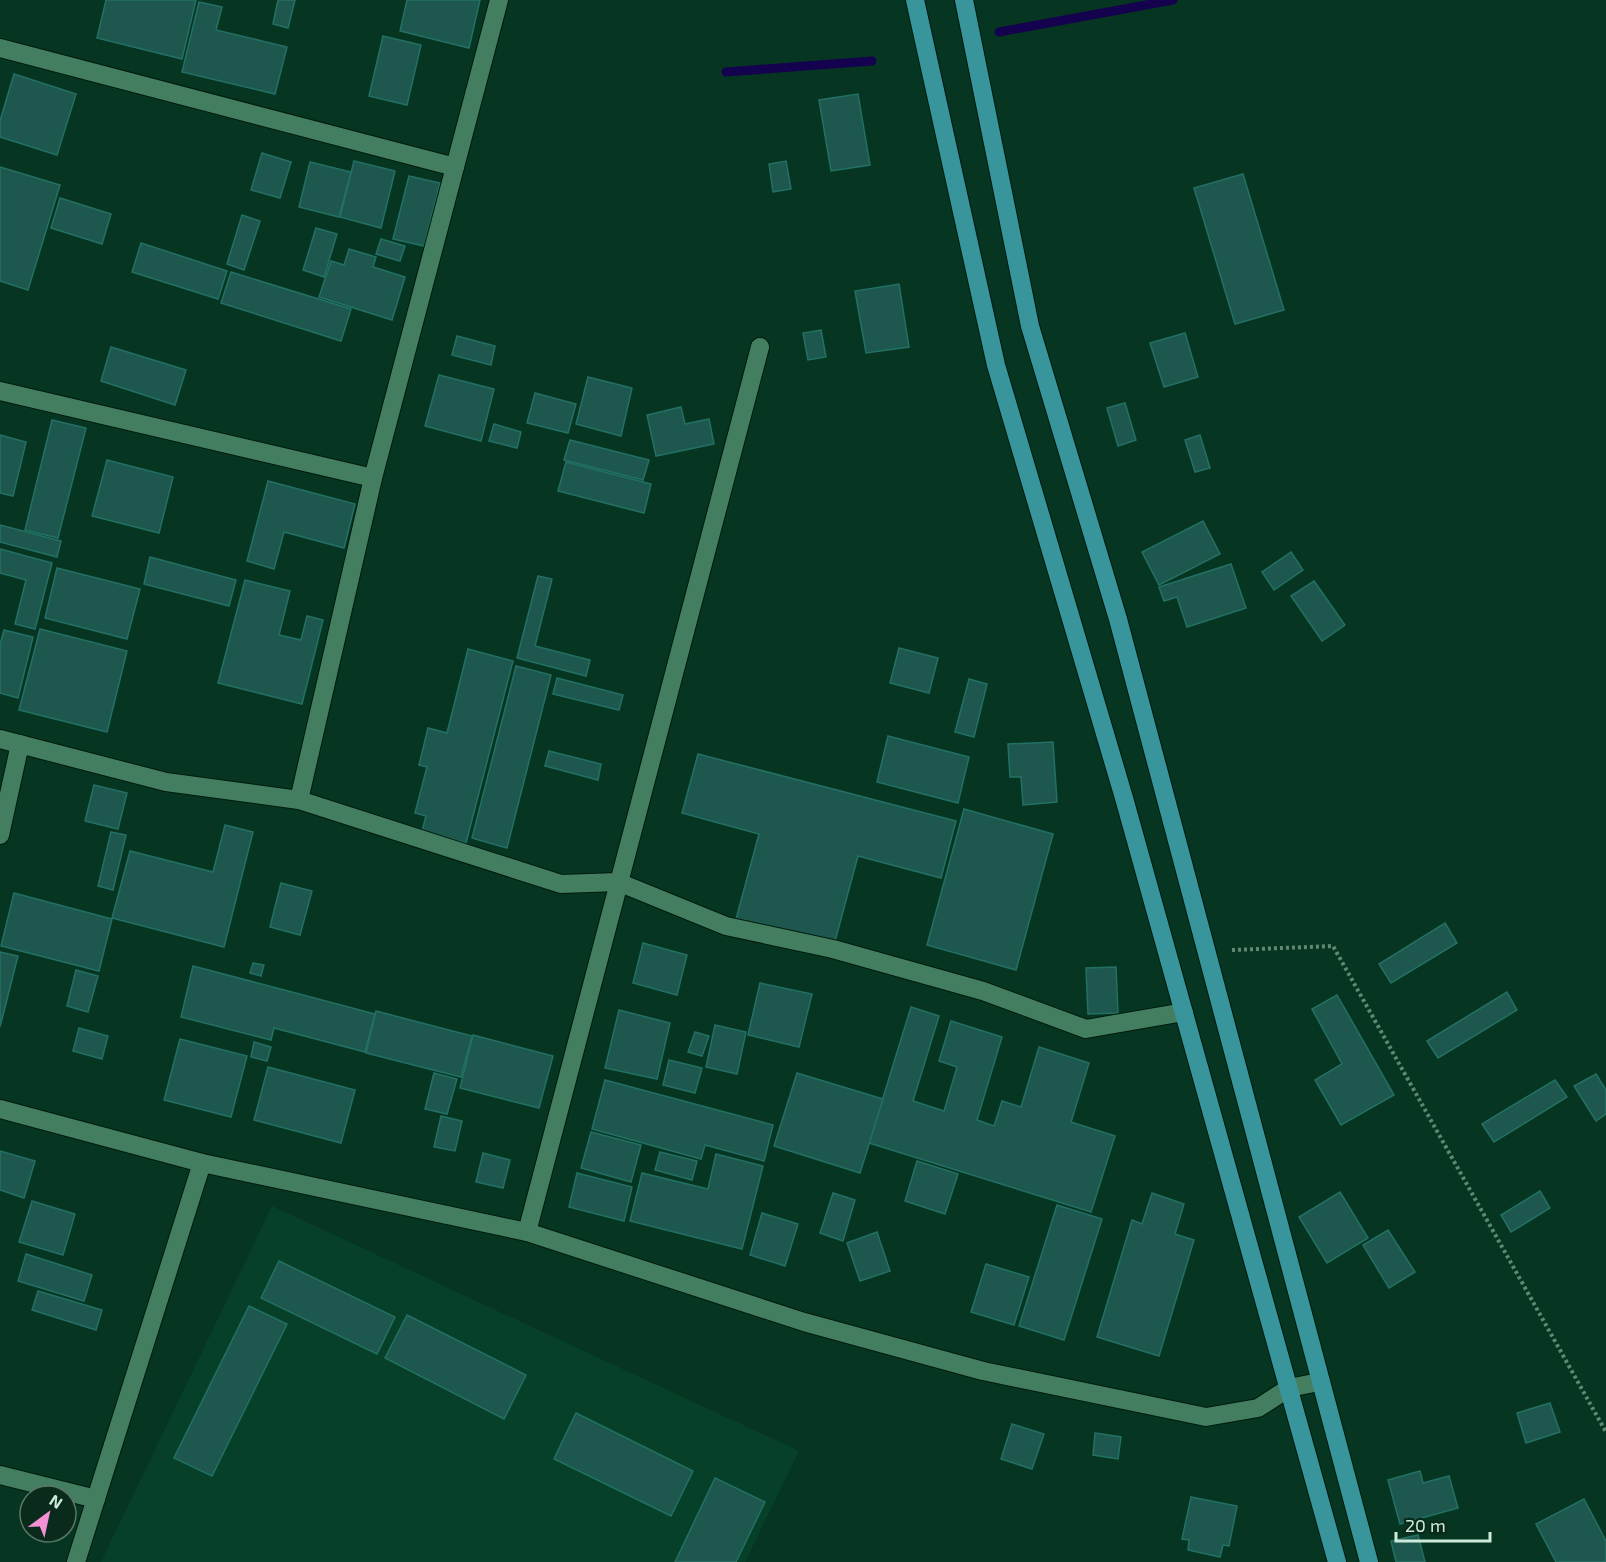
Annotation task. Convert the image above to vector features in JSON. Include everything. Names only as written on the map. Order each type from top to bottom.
[{"type":"main road","points":[[915,0],[996,366],[1124,798],[1337,1562]]},
{"type":"main road","points":[[964,0],[1030,326],[1118,619],[1369,1562]]},
{"type":"street","points":[[299,800],[373,478],[499,0]]},
{"type":"street","points":[[0,48],[455,167]]},
{"type":"street","points":[[526,1232],[760,347]]},
{"type":"street","points":[[0,391],[373,478]]},
{"type":"street","points":[[0,739],[166,782],[299,800],[561,884],[618,882],[726,926],[833,950],[983,991],[1086,1029],[1184,1012]]},
{"type":"street","points":[[0,835],[20,744]]},
{"type":"street","points":[[0,1109],[202,1163],[526,1232],[804,1322],[950,1362],[1206,1417],[1257,1408],[1289,1388],[1320,1382]]},
{"type":"street","points":[[75,1562],[202,1163]]},
{"type":"street","points":[[0,1475],[96,1499]]},
{"type":"path","points":[[1207,951],[1333,946],[1606,1432]]},
{"type":"shaded area","points":[[272,1206],[799,1451],[745,1562],[101,1562]]},
{"type":"building","points":[[106,0],[196,0],[182,59],[97,38]]},
{"type":"building","points":[[278,0],[295,0],[288,28],[273,24]]},
{"type":"building","points":[[407,0],[480,0],[469,48],[400,31]]},
{"type":"building","points":[[199,2],[222,7],[216,30],[287,47],[275,94],[182,72]]},
{"type":"building","points":[[383,36],[421,45],[407,105],[369,96]]},
{"type":"building","points":[[14,74],[76,94],[57,155],[0,137],[0,121]]},
{"type":"building","points":[[858,94],[870,165],[831,171],[819,100]]},
{"type":"building","points":[[262,153],[291,162],[280,198],[251,190]]},
{"type":"building","points":[[354,161],[395,171],[381,228],[340,217]]},
{"type":"building","points":[[786,161],[791,189],[773,192],[769,164]]},
{"type":"building","points":[[310,162],[351,172],[339,217],[299,207]]},
{"type":"building","points":[[0,167],[60,185],[28,290],[0,281]]},
{"type":"building","points":[[1243,174],[1284,310],[1235,324],[1194,188]]},
{"type":"building","points":[[409,176],[440,183],[424,246],[393,239]]},
{"type":"building","points":[[60,198],[111,214],[102,244],[51,228]]},
{"type":"building","points":[[242,215],[260,221],[244,270],[227,264]]},
{"type":"building","points":[[316,228],[337,234],[324,277],[303,270]]},
{"type":"building","points":[[381,239],[405,246],[400,261],[376,254]]},
{"type":"building","points":[[141,243],[227,271],[218,299],[132,272]]},
{"type":"building","points":[[349,249],[376,257],[373,267],[405,277],[392,320],[319,297],[331,261],[344,265]]},
{"type":"building","points":[[231,272],[351,309],[341,341],[221,303]]},
{"type":"building","points":[[899,284],[909,347],[866,353],[855,291]]},
{"type":"building","points":[[821,330],[826,357],[808,360],[803,333]]},
{"type":"building","points":[[1185,333],[1198,377],[1164,387],[1150,343]]},
{"type":"building","points":[[457,336],[495,346],[491,365],[452,355]]},
{"type":"building","points":[[111,347],[186,370],[175,405],[101,381]]},
{"type":"building","points":[[439,375],[494,389],[481,441],[425,426]]},
{"type":"building","points":[[588,377],[632,388],[621,436],[576,424]]},
{"type":"building","points":[[535,393],[576,404],[568,433],[527,423]]},
{"type":"building","points":[[1125,403],[1136,440],[1118,446],[1107,408]]},
{"type":"building","points":[[681,407],[685,424],[709,419],[714,444],[656,456],[647,415]]},
{"type":"building","points":[[52,420],[86,428],[58,538],[25,530]]},
{"type":"building","points":[[494,424],[521,432],[517,448],[489,441]]},
{"type":"building","points":[[0,435],[26,442],[13,496],[0,493]]},
{"type":"building","points":[[1200,435],[1210,468],[1195,472],[1185,440]]},
{"type":"building","points":[[570,440],[649,460],[643,480],[564,460]]},
{"type":"building","points":[[107,460],[173,477],[159,533],[92,516]]},
{"type":"building","points":[[566,462],[651,484],[644,513],[558,491]]},
{"type":"building","points":[[268,481],[355,504],[344,548],[284,532],[274,569],[247,561]]},
{"type":"building","points":[[1203,521],[1220,554],[1159,585],[1142,552]]},
{"type":"building","points":[[0,525],[61,541],[57,557],[0,542]]},
{"type":"building","points":[[0,549],[52,563],[35,629],[15,624],[26,580],[0,573]]},
{"type":"building","points":[[1291,552],[1303,570],[1274,590],[1262,572]]},
{"type":"building","points":[[150,557],[236,580],[229,606],[144,584]]},
{"type":"building","points":[[1231,564],[1246,608],[1187,627],[1177,597],[1164,601],[1159,587]]},
{"type":"building","points":[[57,568],[140,589],[127,639],[45,618]]},
{"type":"building","points":[[538,576],[552,579],[535,646],[590,660],[586,676],[517,658]]},
{"type":"building","points":[[245,580],[290,591],[279,635],[301,640],[307,616],[323,620],[302,704],[218,683]]},
{"type":"building","points":[[1314,581],[1345,625],[1322,641],[1291,596]]},
{"type":"building","points":[[40,629],[127,651],[107,732],[19,710]]},
{"type":"building","points":[[4,630],[33,637],[18,698],[0,693],[0,645]]},
{"type":"building","points":[[899,648],[938,658],[929,693],[890,683]]},
{"type":"building","points":[[468,649],[513,661],[466,843],[422,831],[426,816],[415,813],[427,767],[419,765],[428,728],[447,733]]},
{"type":"building","points":[[516,666],[551,675],[507,848],[472,838]]},
{"type":"building","points":[[557,678],[623,695],[619,710],[553,694]]},
{"type":"building","points":[[969,679],[987,684],[974,737],[955,732]]},
{"type":"building","points":[[888,736],[969,757],[958,803],[877,782]]},
{"type":"building","points":[[1053,742],[1057,802],[1023,805],[1021,777],[1010,777],[1008,744]]},
{"type":"building","points":[[549,751],[601,764],[598,780],[545,766]]},
{"type":"building","points":[[698,754],[956,821],[941,878],[858,856],[834,945],[736,919],[759,834],[682,813]]},
{"type":"building","points":[[94,785],[127,793],[118,829],[85,821]]},
{"type":"building","points":[[964,809],[1053,834],[1016,970],[927,945]]},
{"type":"building","points":[[225,825],[253,832],[224,947],[112,918],[130,851],[213,872]]},
{"type":"building","points":[[111,832],[126,835],[113,890],[98,886]]},
{"type":"building","points":[[281,883],[312,891],[300,935],[270,927]]},
{"type":"building","points":[[14,893],[112,919],[99,971],[1,946]]},
{"type":"building","points":[[1445,923],[1457,943],[1391,983],[1379,964]]},
{"type":"building","points":[[643,943],[687,955],[677,995],[633,983]]},
{"type":"building","points":[[0,952],[18,956],[0,1027]]},
{"type":"building","points":[[253,963],[264,965],[261,976],[250,973]]},
{"type":"building","points":[[193,966],[375,1014],[365,1052],[274,1028],[271,1040],[181,1017]]},
{"type":"building","points":[[1116,967],[1118,1013],[1088,1014],[1086,968]]},
{"type":"building","points":[[76,970],[98,976],[88,1012],[67,1006]]},
{"type":"building","points":[[760,983],[812,994],[799,1047],[748,1035]]},
{"type":"building","points":[[1507,992],[1517,1010],[1438,1058],[1427,1041]]},
{"type":"building","points":[[1337,995],[1394,1095],[1341,1125],[1315,1080],[1342,1064],[1312,1009]]},
{"type":"building","points":[[911,1007],[939,1016],[913,1101],[944,1111],[957,1067],[939,1061],[951,1021],[1002,1037],[977,1120],[994,1126],[1002,1101],[1021,1107],[1039,1047],[1089,1063],[1071,1122],[1115,1136],[1091,1212],[869,1143]]},
{"type":"building","points":[[619,1010],[670,1023],[657,1079],[605,1068]]},
{"type":"building","points":[[376,1011],[472,1036],[461,1077],[366,1053]]},
{"type":"building","points":[[715,1025],[746,1032],[737,1074],[706,1067]]},
{"type":"building","points":[[79,1028],[108,1036],[102,1059],[73,1051]]},
{"type":"building","points":[[695,1032],[709,1036],[702,1056],[688,1052]]},
{"type":"building","points":[[473,1035],[553,1056],[539,1108],[460,1088]]},
{"type":"building","points":[[180,1039],[247,1056],[231,1117],[164,1100]]},
{"type":"building","points":[[254,1042],[271,1047],[267,1061],[251,1057]]},
{"type":"building","points":[[669,1060],[702,1068],[695,1093],[663,1085]]},
{"type":"building","points":[[268,1067],[355,1090],[341,1143],[254,1120]]},
{"type":"building","points":[[434,1073],[457,1079],[447,1114],[425,1109]]},
{"type":"building","points":[[797,1073],[883,1099],[860,1173],[774,1146]]},
{"type":"building","points":[[1596,1074],[1606,1090],[1606,1114],[1596,1121],[1574,1086]]},
{"type":"building","points":[[605,1080],[773,1125],[764,1161],[705,1145],[701,1159],[592,1129]]},
{"type":"building","points":[[1555,1080],[1567,1097],[1494,1142],[1482,1124]]},
{"type":"building","points":[[441,1116],[462,1121],[455,1151],[434,1147]]},
{"type":"building","points":[[591,1132],[641,1145],[631,1182],[581,1168]]},
{"type":"building","points":[[0,1151],[35,1161],[24,1198],[0,1190]]},
{"type":"building","points":[[660,1152],[697,1161],[692,1180],[655,1170]]},
{"type":"building","points":[[483,1153],[510,1160],[503,1188],[476,1182]]},
{"type":"building","points":[[716,1154],[763,1166],[742,1249],[630,1221],[642,1173],[708,1189]]},
{"type":"building","points":[[917,1161],[958,1174],[945,1214],[905,1201]]},
{"type":"building","points":[[577,1173],[632,1187],[624,1221],[569,1207]]},
{"type":"building","points":[[1540,1191],[1550,1208],[1511,1232],[1501,1215]]},
{"type":"building","points":[[1340,1192],[1368,1238],[1327,1263],[1299,1217]]},
{"type":"building","points":[[833,1193],[855,1200],[843,1241],[820,1233]]},
{"type":"building","points":[[1152,1193],[1184,1204],[1175,1234],[1194,1240],[1159,1356],[1097,1337],[1132,1220],[1142,1224]]},
{"type":"building","points":[[32,1201],[75,1214],[63,1255],[19,1242]]},
{"type":"building","points":[[1057,1205],[1102,1219],[1064,1340],[1019,1326]]},
{"type":"building","points":[[762,1213],[798,1224],[785,1266],[750,1255]]},
{"type":"building","points":[[1388,1230],[1415,1272],[1389,1288],[1363,1245]]},
{"type":"building","points":[[877,1232],[890,1271],[860,1281],[847,1243]]},
{"type":"building","points":[[26,1254],[92,1275],[84,1301],[18,1281]]},
{"type":"building","points":[[279,1261],[395,1317],[377,1354],[261,1298]]},
{"type":"building","points":[[986,1264],[1029,1277],[1014,1325],[971,1312]]},
{"type":"building","points":[[38,1291],[102,1310],[96,1330],[32,1310]]},
{"type":"building","points":[[249,1306],[287,1324],[212,1476],[174,1458]]},
{"type":"building","points":[[407,1315],[526,1375],[504,1419],[385,1358]]},
{"type":"building","points":[[1550,1403],[1560,1432],[1526,1443],[1517,1413]]},
{"type":"building","points":[[576,1413],[693,1471],[671,1516],[554,1459]]},
{"type":"building","points":[[1012,1424],[1044,1434],[1032,1469],[1001,1459]]},
{"type":"building","points":[[1095,1433],[1121,1437],[1118,1459],[1093,1455]]},
{"type":"building","points":[[1420,1471],[1423,1483],[1449,1476],[1458,1508],[1400,1524],[1388,1480]]},
{"type":"building","points":[[715,1478],[765,1502],[736,1562],[675,1562]]},
{"type":"building","points":[[1191,1497],[1237,1506],[1229,1546],[1223,1545],[1220,1557],[1188,1550],[1189,1540],[1182,1539]]},
{"type":"building","points":[[1584,1499],[1606,1541],[1606,1562],[1556,1562],[1536,1524]]},
{"type":"building","points":[[1418,1535],[1425,1562],[1396,1562],[1391,1541]]},
{"type":"waterway","points":[[999,32],[1173,0]]},
{"type":"waterway","points":[[726,72],[872,61]]}]
